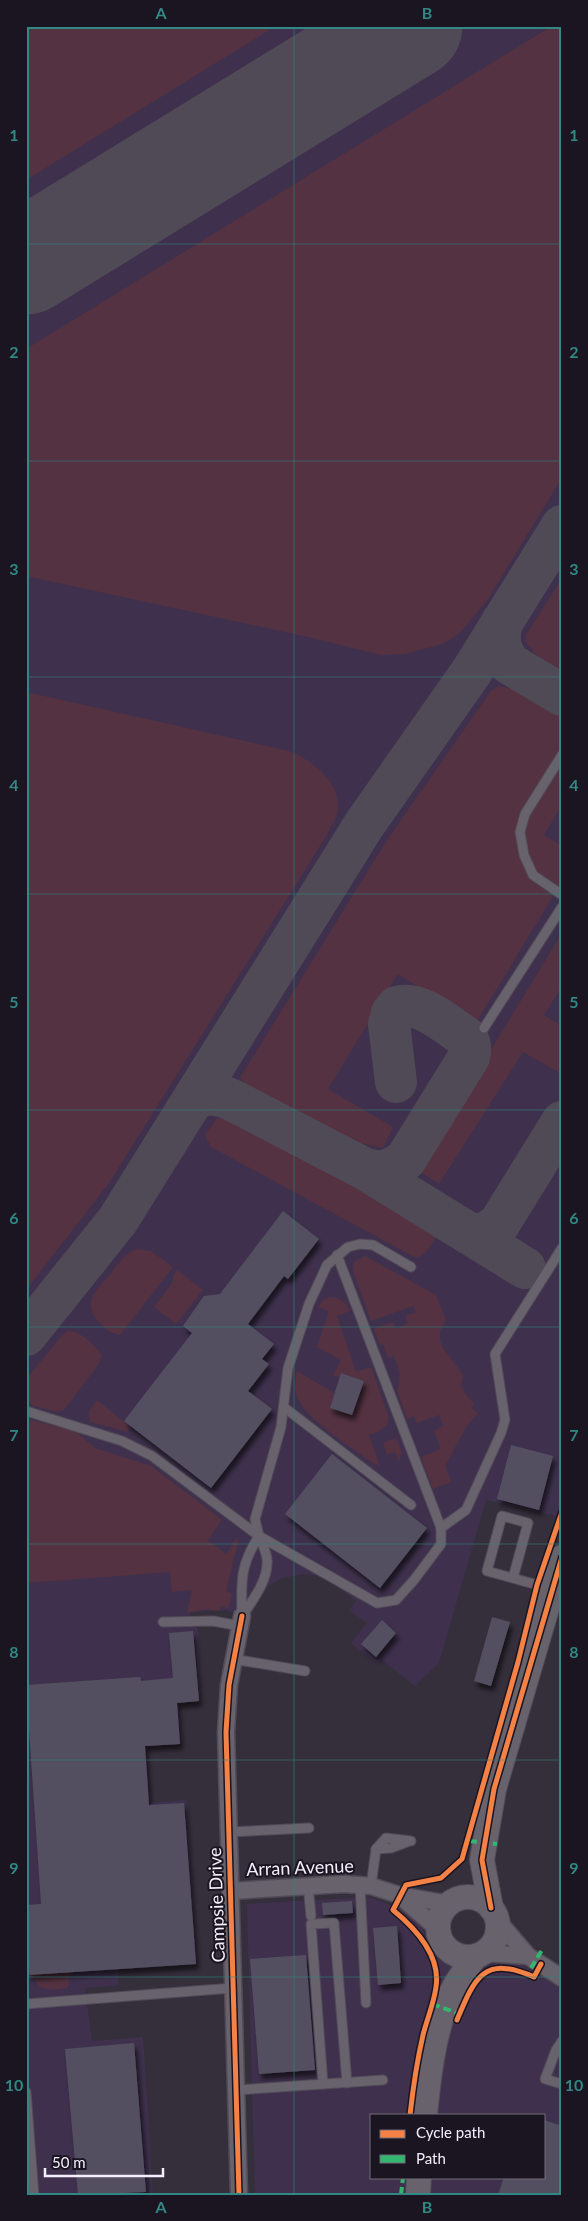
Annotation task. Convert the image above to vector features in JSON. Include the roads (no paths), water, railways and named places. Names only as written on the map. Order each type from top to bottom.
[{"type":"street","points":[[425,2114],[437,2036],[452,1990],[480,1954],[494,1942],[497,1936],[482,1860],[494,1788],[562,1556]]},
{"type":"street","name":"Campsie Drive","points":[[239,2195],[226,1732],[233,1659],[241,1621]]},
{"type":"street","points":[[482,1860],[453,1901],[440,1915],[438,1929],[443,1944],[448,1950],[461,1956],[480,1954],[528,1956]]},
{"type":"street","name":"Arran Avenue","points":[[230,1890],[308,1885],[366,1886],[399,1895],[453,1901]]},
{"type":"street","name":"Arran Avenue","points":[[399,1895],[438,1929]]},
{"type":"street","points":[[453,1901],[476,1898],[494,1914],[528,1956],[562,1978]]},
{"type":"street","points":[[448,1950],[452,1990]]},
{"type":"street","points":[[418,2195],[419,2178]]},
{"type":"lane","points":[[562,754],[525,814],[520,832],[524,855],[533,874],[562,895]]},
{"type":"lane","points":[[484,1028],[562,907]]},
{"type":"lane","points":[[241,1621],[257,1593],[267,1565],[267,1557],[255,1519],[276,1448],[285,1408],[285,1383],[288,1368],[309,1304],[327,1266],[348,1247],[360,1244],[373,1245],[411,1267]]},
{"type":"lane","points":[[441,1528],[466,1510],[501,1433],[505,1420],[495,1354],[562,1248]]},
{"type":"lane","points":[[26,1411],[122,1440],[152,1456],[259,1536],[377,1603],[396,1600],[414,1580],[440,1544],[441,1528],[337,1255]]},
{"type":"lane","points":[[285,1408],[411,1505]]},
{"type":"lane","points":[[513,1578],[528,1523],[502,1516],[487,1571],[552,1589]]},
{"type":"lane","points":[[241,1621],[241,1588],[244,1561],[259,1536]]},
{"type":"lane","points":[[163,1622],[241,1621]]},
{"type":"lane","points":[[233,1659],[305,1671]]},
{"type":"lane","points":[[229,1832],[309,1828]]},
{"type":"lane","points":[[366,2003],[366,1886],[376,1849]]},
{"type":"lane","points":[[308,1885],[311,1916]]},
{"type":"lane","points":[[323,2084],[311,1924],[334,1923],[347,2083]]},
{"type":"lane","points":[[26,2004],[233,1988]]},
{"type":"lane","points":[[562,2041],[556,2050],[545,2079],[562,2084]]},
{"type":"lane","points":[[236,2090],[383,2080]]},
{"type":"lane","points":[[26,2092],[34,2195]]}]
